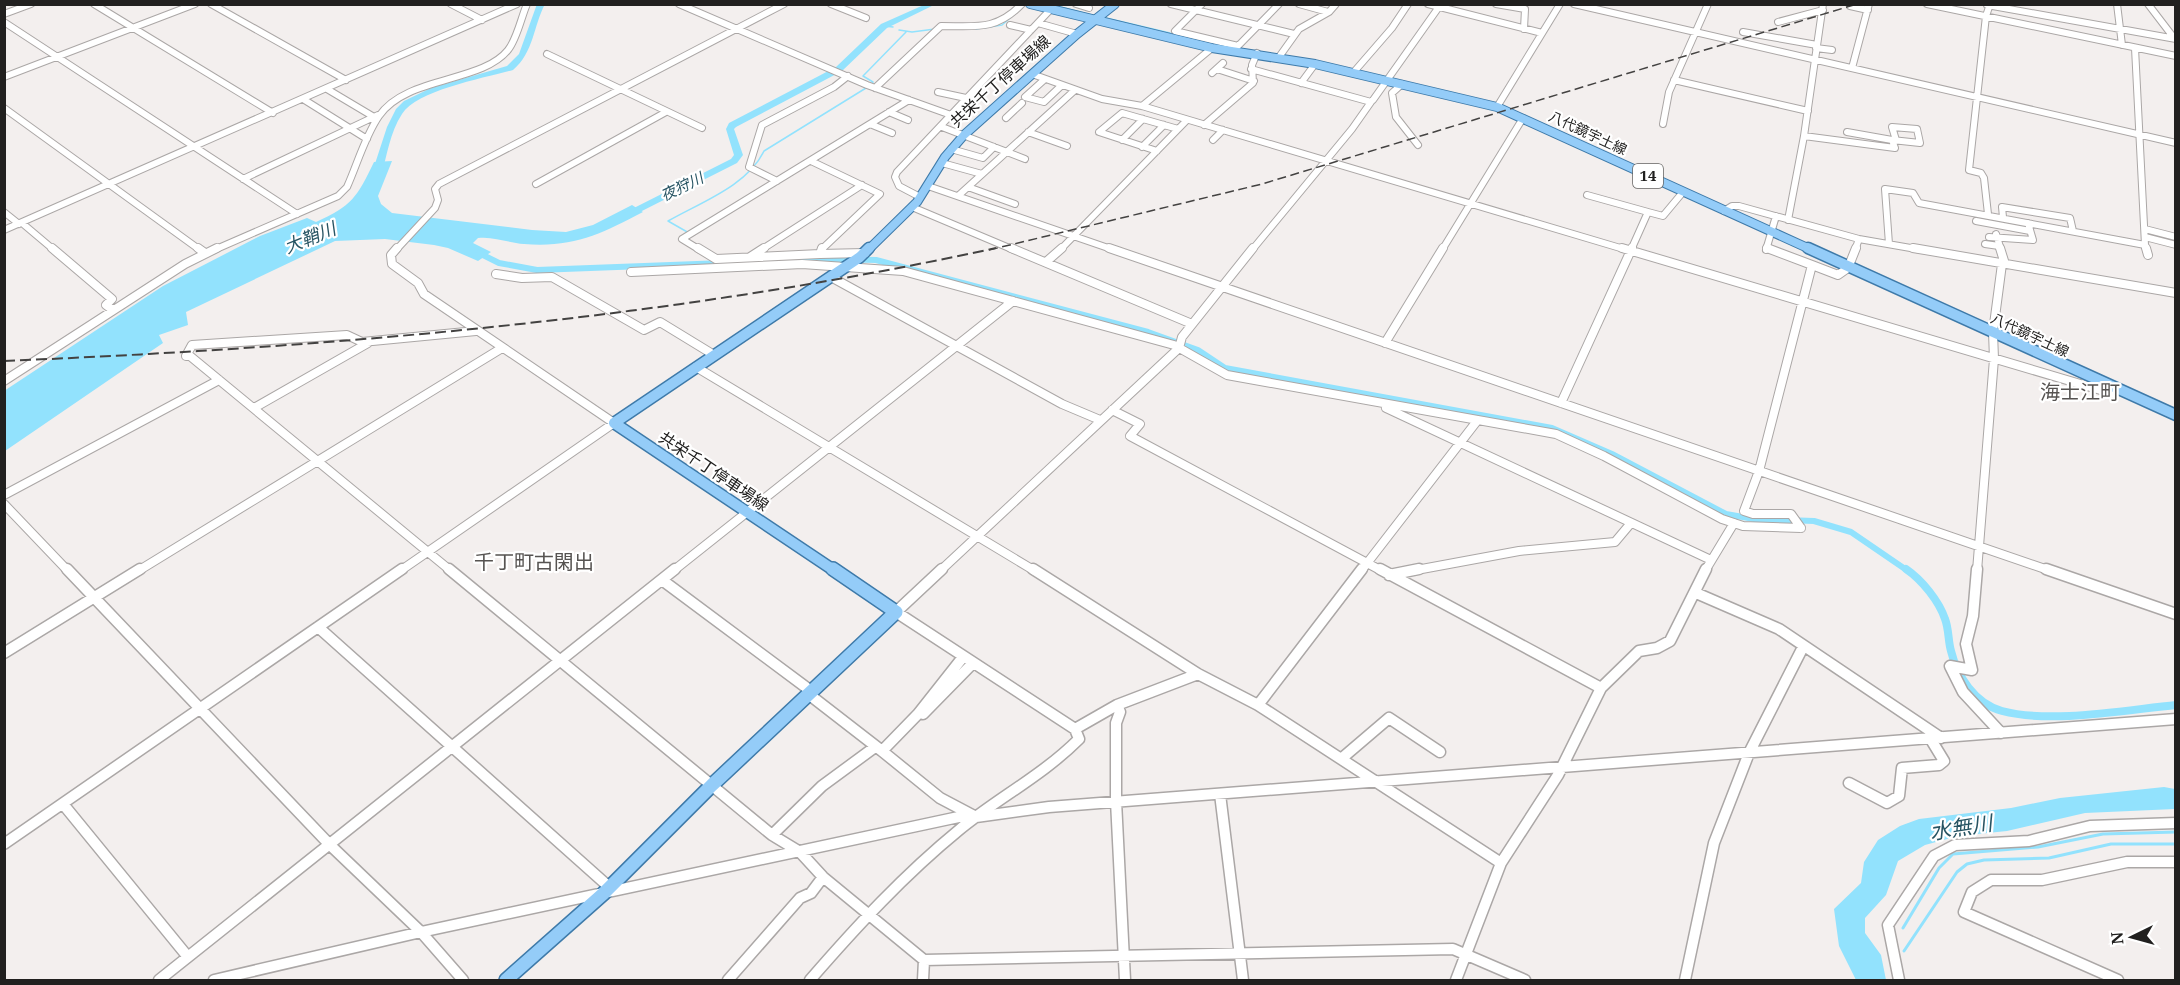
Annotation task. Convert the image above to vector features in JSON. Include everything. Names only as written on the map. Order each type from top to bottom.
[{"type":"main road","name":"14","points":[[1030,4],[1096,19]]},
{"type":"main road","name":"共栄千丁停車場線","points":[[896,612],[614,423],[862,255],[912,207],[951,149],[964,135],[1077,34],[1115,4]]},
{"type":"main road","name":"八代鏡宇土線","points":[[1096,19],[1212,48],[1257,53],[1316,64],[1497,107],[2175,415]]},
{"type":"main road","points":[[506,981],[605,890],[712,785],[896,612]]},
{"type":"street","points":[[4,14],[32,4]]},
{"type":"street","points":[[94,4],[272,112]]},
{"type":"street","points":[[4,77],[195,4]]},
{"type":"street","points":[[211,4],[345,80]]},
{"type":"street","points":[[451,4],[481,20]]},
{"type":"street","points":[[4,230],[517,4]]},
{"type":"street","points":[[243,179],[376,116],[397,100],[428,84],[480,68],[503,56],[510,48],[527,4]]},
{"type":"street","points":[[680,4],[871,86],[951,115]]},
{"type":"street","points":[[4,844],[614,423],[424,294],[418,283],[392,264],[391,255],[435,208],[438,200],[435,189],[439,184],[784,4]]},
{"type":"street","points":[[831,4],[866,18]]},
{"type":"street","points":[[871,86],[939,28],[992,26],[1003,23],[1022,4]]},
{"type":"street","points":[[1076,4],[1089,8]]},
{"type":"street","points":[[1171,4],[1294,34]]},
{"type":"street","points":[[1202,4],[1175,32],[1238,46],[1279,4]]},
{"type":"street","points":[[1299,4],[1329,12]]},
{"type":"street","points":[[1324,4],[1335,6]]},
{"type":"street","points":[[1353,73],[1392,28],[1408,4]]},
{"type":"street","points":[[1428,4],[1542,33]]},
{"type":"street","points":[[1466,4],[1468,15]]},
{"type":"street","points":[[1496,4],[1525,7],[1524,29]]},
{"type":"street","points":[[1497,107],[1560,4]]},
{"type":"street","points":[[1574,4],[2175,143]]},
{"type":"street","points":[[1663,124],[1674,80],[1708,4]]},
{"type":"street","points":[[1928,4],[2175,56]]},
{"type":"street","points":[[2117,4],[2118,28],[2122,45]]},
{"type":"street","points":[[2148,4],[2175,38]]},
{"type":"street","points":[[1988,214],[1984,178],[1980,173],[1969,171],[1989,5],[2175,38]]},
{"type":"street","points":[[1279,57],[1294,34],[1306,23],[1329,12],[1335,6]]},
{"type":"street","points":[[1373,100],[1440,6]]},
{"type":"street","points":[[1850,6],[1867,6],[1852,69]]},
{"type":"street","points":[[1778,22],[1823,7],[1804,136],[1788,220]]},
{"type":"street","points":[[920,197],[899,186],[895,177],[1050,10]]},
{"type":"street","points":[[4,22],[297,214]]},
{"type":"street","points":[[1038,23],[1077,34]]},
{"type":"street","points":[[1010,25],[1031,30]]},
{"type":"street","points":[[1743,32],[1832,50]]},
{"type":"street","points":[[1142,106],[1212,48]]},
{"type":"street","points":[[2135,48],[2138,134],[2148,255]]},
{"type":"street","points":[[1254,81],[1251,69],[1257,53]]},
{"type":"street","points":[[547,54],[702,128]]},
{"type":"street","points":[[1223,63],[1214,71],[1254,81]]},
{"type":"street","points":[[1301,83],[1316,64]]},
{"type":"street","points":[[810,981],[869,913],[972,816],[1061,757],[1079,739],[1075,729],[896,612],[1179,348],[1182,337],[1192,324],[1323,160],[1352,129],[1371,102],[1251,69]]},
{"type":"street","points":[[1032,74],[1102,99],[1142,106],[2114,394]]},
{"type":"street","points":[[777,181],[749,167],[758,143],[757,133],[762,125],[834,87],[847,76]]},
{"type":"street","points":[[1045,79],[1025,97],[1044,102],[1062,86]]},
{"type":"street","points":[[1674,80],[1808,111]]},
{"type":"street","points":[[1204,125],[1254,81]]},
{"type":"street","points":[[1402,84],[1392,93],[1395,112],[1418,145]]},
{"type":"street","points":[[327,89],[376,116]]},
{"type":"street","points":[[958,196],[1075,90]]},
{"type":"street","points":[[938,92],[966,98]]},
{"type":"street","points":[[303,99],[367,139]]},
{"type":"street","points":[[862,255],[820,254],[716,259],[682,239],[909,100]]},
{"type":"street","points":[[1000,103],[1019,106],[1006,118]]},
{"type":"street","points":[[4,108],[205,253]]},
{"type":"street","points":[[536,184],[666,112]]},
{"type":"street","points":[[889,112],[908,120]]},
{"type":"street","points":[[1155,153],[1100,132],[1119,113],[1178,129]]},
{"type":"street","points":[[4,381],[205,253],[297,214],[344,191],[376,116]]},
{"type":"street","points":[[1385,343],[1523,118]]},
{"type":"street","points":[[1122,140],[1143,119]]},
{"type":"street","points":[[1046,262],[1076,236],[1187,120]]},
{"type":"street","points":[[870,124],[892,134]]},
{"type":"street","points":[[1143,147],[1164,125]]},
{"type":"street","points":[[1804,136],[1895,148],[1894,140],[1892,126],[1917,129],[1920,143],[1894,140],[1847,132]]},
{"type":"street","points":[[942,127],[1024,159]]},
{"type":"street","points":[[1214,140],[1223,130]]},
{"type":"street","points":[[1028,132],[1067,146]]},
{"type":"street","points":[[1100,138],[1155,153]]},
{"type":"street","points":[[951,149],[982,158],[994,147]]},
{"type":"street","points":[[811,161],[880,194],[822,248],[820,254]]},
{"type":"street","points":[[942,163],[982,174]]},
{"type":"street","points":[[750,257],[862,185]]},
{"type":"street","points":[[928,186],[2175,614]]},
{"type":"street","points":[[968,188],[1016,204]]},
{"type":"street","points":[[1888,244],[1884,189],[1913,193],[1919,202],[2073,231],[2175,237]]},
{"type":"street","points":[[1587,195],[1663,216],[1683,192]]},
{"type":"street","points":[[1724,211],[1732,206],[1738,206],[1859,239],[2175,293]]},
{"type":"street","points":[[912,207],[1192,324]]},
{"type":"street","points":[[2003,217],[2002,207],[2070,218],[2073,231]]},
{"type":"street","points":[[4,212],[112,299],[105,305],[113,310]]},
{"type":"street","points":[[1561,403],[1628,251],[1648,212]]},
{"type":"street","points":[[1776,216],[1766,250],[1838,275],[1848,268],[1859,239]]},
{"type":"street","points":[[1976,221],[2030,231]]},
{"type":"street","points":[[1984,244],[2033,240],[2028,223]]},
{"type":"street","points":[[1994,224],[2004,264],[1993,332],[1994,359],[1973,616],[1966,644],[1972,670],[1950,666],[1950,673],[1959,687],[2001,733]]},
{"type":"street","points":[[1989,237],[1998,243]]},
{"type":"street","points":[[2145,237],[2175,245]]},
{"type":"street","points":[[632,272],[850,265],[903,271],[1179,348],[1227,375],[1556,434],[1734,523],[1743,526],[1801,528],[1794,515],[1753,514],[1744,511],[1759,471],[1812,265]]},
{"type":"street","points":[[496,274],[522,278],[552,277],[644,330],[660,322],[714,355]]},
{"type":"street","points":[[831,277],[1062,404],[1100,420]]},
{"type":"street","points":[[159,981],[1013,301]]},
{"type":"street","points":[[476,331],[362,342],[347,335],[192,345],[186,356],[190,356],[254,408],[772,835],[800,852],[823,877],[924,960],[1453,949],[1525,981]]},
{"type":"street","points":[[254,408],[372,341]]},
{"type":"street","points":[[4,654],[502,348]]},
{"type":"street","points":[[696,367],[830,449],[978,535],[1198,674],[1258,705],[1501,863]]},
{"type":"street","points":[[4,495],[219,380]]},
{"type":"street","points":[[2089,388],[2096,380]]},
{"type":"street","points":[[1374,403],[1711,560]]},
{"type":"street","points":[[1112,410],[1140,424],[1130,436],[1601,688]]},
{"type":"street","points":[[1258,705],[1477,421]]},
{"type":"street","points":[[4,504],[330,845],[421,932],[463,981]]},
{"type":"street","points":[[1389,575],[1519,551],[1615,542],[1631,523]]},
{"type":"street","points":[[1456,981],[1501,863],[1562,768],[1601,688],[1639,651],[1657,648],[1670,641],[1711,560],[1734,523]]},
{"type":"street","points":[[662,580],[812,691],[812,696],[880,750],[972,816]]},
{"type":"street","points":[[1696,593],[1779,629],[1941,738]]},
{"type":"street","points":[[318,627],[605,890]]},
{"type":"street","points":[[1685,981],[1714,843],[1749,753],[1803,647]]},
{"type":"street","points":[[880,750],[918,714],[963,657]]},
{"type":"street","points":[[772,835],[822,786],[851,763],[854,765],[880,750],[973,663]]},
{"type":"street","points":[[1075,729],[1117,705],[1198,674]]},
{"type":"street","points":[[1117,705],[1120,712],[1116,723],[1116,801],[1125,981]]},
{"type":"street","points":[[1341,759],[1389,718],[1440,752]]},
{"type":"street","points":[[214,981],[605,890],[972,816],[1116,801],[1374,780],[1562,768],[2175,719]]},
{"type":"street","points":[[1849,783],[1887,803],[1899,796],[1902,768],[1939,765],[1944,761],[1930,738]]},
{"type":"street","points":[[1220,794],[1243,981]]},
{"type":"street","points":[[63,804],[188,957]]},
{"type":"street","points":[[1899,981],[1888,925],[1934,856],[1945,849],[1955,845],[2029,841],[2091,826],[2175,823]]},
{"type":"street","points":[[2118,981],[1964,912],[1972,892],[1991,880],[2042,880],[2127,862],[2175,862]]},
{"type":"street","points":[[728,981],[800,898],[811,893],[823,877]]},
{"type":"street","points":[[923,981],[924,960]]},
{"type":"water","points":[[392,161],[378,196],[381,204],[392,213],[566,232],[593,225],[632,205],[643,212],[600,233],[557,244],[524,244],[478,238],[473,243],[491,252],[478,261],[448,248],[434,245],[385,239],[335,241],[186,312],[188,325],[159,335],[163,343],[5,451],[4,391],[163,286],[260,236],[307,218],[316,222],[338,211],[358,192],[374,162]]},
{"type":"water","name":"水無川","points":[[2164,787],[2175,789],[2175,809],[2085,813],[2007,831],[1958,836],[1925,845],[1898,861],[1886,895],[1865,918],[1865,933],[1881,955],[1886,980],[1856,980],[1839,946],[1834,909],[1861,883],[1864,862],[1878,840],[1900,826],[1919,819],[2011,808],[2060,798]]},
{"type":"waterway","name":"大鞘川","points":[[376,176],[399,111],[419,96],[467,79],[510,68],[518,62],[527,47],[541,4]]},
{"type":"waterway","name":"夜狩川","points":[[627,215],[734,161],[739,155],[730,129],[732,125],[839,69],[884,26],[933,4]]},
{"type":"waterway","points":[[976,29],[1002,25],[1026,4]]},
{"type":"waterway","points":[[1049,4],[1096,16]]},
{"type":"waterway","points":[[1102,17],[1170,33]]},
{"type":"waterway","name":"夜狩川","points":[[884,26],[893,27]]},
{"type":"waterway","points":[[899,30],[912,32],[935,29]]},
{"type":"waterway","points":[[871,85],[873,82],[863,76],[906,32]]},
{"type":"waterway","points":[[689,233],[668,221],[735,184],[756,163],[764,151],[866,88]]},
{"type":"waterway","points":[[479,253],[499,263],[537,270],[835,259],[876,260],[1148,332],[1198,350],[1225,368],[1552,428],[1612,454],[1726,514],[1754,519],[1814,521],[1851,532],[1908,571]]},
{"type":"waterway","points":[[1906,569],[1918,579],[1939,605],[1946,623],[1954,660],[1963,679],[1976,696],[1992,707],[2021,715],[2065,716],[2176,705]]},
{"type":"waterway","points":[[1903,928],[1939,868],[1953,854],[2038,847],[2103,834],[2176,832]]},
{"type":"waterway","points":[[1904,951],[1957,872],[1967,864],[1984,860],[2049,858],[2111,844],[2176,844]]},
{"type":"railway","points":[[989,250],[1262,184],[1857,4]]},
{"type":"railway","points":[[4,361],[254,347],[503,326],[750,294],[873,273],[996,248]]},
{"type":"district","name":"海士江町","points":[[2080,392]]},
{"type":"district","name":"千丁町古閑出","points":[[534,562]]}]
